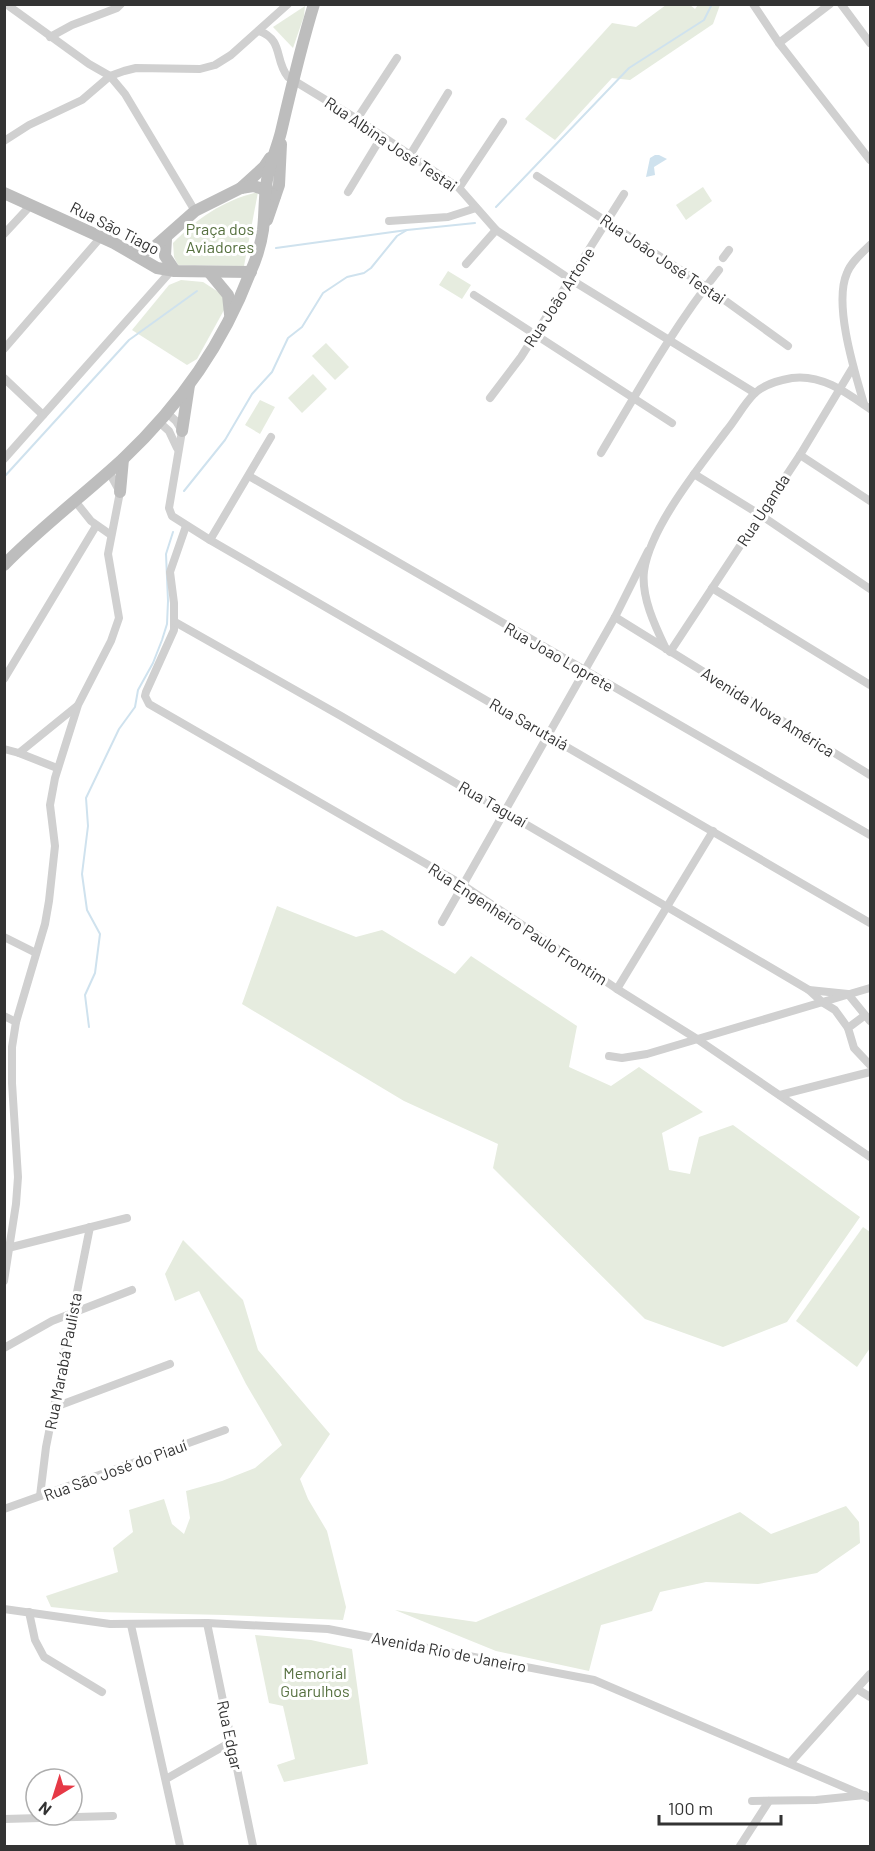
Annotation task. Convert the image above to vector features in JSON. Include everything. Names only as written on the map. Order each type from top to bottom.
[{"type":"main road","points":[[271,193],[274,152],[314,4]]},
{"type":"main road","points":[[4,565],[123,459],[163,417],[207,360],[230,319],[251,273],[281,161],[280,134]]},
{"type":"main road","points":[[128,250],[152,249],[195,211],[241,188],[264,167],[274,152]]},
{"type":"main road","points":[[241,188],[253,186],[271,193]]},
{"type":"main road","name":"Rua São Tiago","points":[[4,193],[128,250],[149,264],[173,271],[251,273]]},
{"type":"main road","points":[[166,239],[165,256],[173,271]]},
{"type":"main road","points":[[209,272],[228,295],[231,304],[230,319]]},
{"type":"main road","points":[[182,432],[190,384]]},
{"type":"main road","points":[[120,492],[123,459]]},
{"type":"street","points":[[6,4],[50,38],[110,76],[125,94],[195,211]]},
{"type":"street","points":[[50,38],[72,25],[117,8],[121,4]]},
{"type":"street","points":[[4,141],[28,125],[82,100],[110,76],[136,68],[200,69],[215,65],[259,32],[288,4]]},
{"type":"street","points":[[753,4],[779,43],[870,160]]},
{"type":"street","points":[[779,43],[830,4]]},
{"type":"street","points":[[841,4],[870,43]]},
{"type":"street","points":[[259,32],[267,34],[272,39],[278,50],[284,73],[294,74]]},
{"type":"street","points":[[357,119],[398,58]]},
{"type":"street","points":[[280,61],[294,74]]},
{"type":"street","name":"Rua Albina José Testai","points":[[294,74],[459,188],[496,230],[570,279],[755,393]]},
{"type":"street","points":[[410,155],[448,93]]},
{"type":"street","points":[[459,188],[503,122]]},
{"type":"street","points":[[348,192],[382,136]]},
{"type":"street","name":"Rua João José Testai","points":[[537,176],[705,286],[788,346]]},
{"type":"street","name":"Rua João Artone","points":[[490,398],[503,383],[536,334],[624,194]]},
{"type":"street","points":[[4,234],[31,205]]},
{"type":"street","points":[[389,221],[448,218],[476,208]]},
{"type":"street","points":[[466,264],[496,230]]},
{"type":"street","points":[[4,349],[101,237]]},
{"type":"street","points":[[867,407],[853,367],[844,322],[844,280],[851,265],[870,246]]},
{"type":"street","points":[[723,258],[729,250]]},
{"type":"street","points":[[601,453],[670,340],[718,270]]},
{"type":"street","points":[[4,459],[173,271]]},
{"type":"street","points":[[474,295],[672,423]]},
{"type":"street","name":"Rua Uganda","points":[[668,650],[800,455],[853,367]]},
{"type":"street","points":[[442,922],[615,617],[664,521],[694,474],[755,393],[771,384],[801,377],[828,383],[867,407]]},
{"type":"street","points":[[4,378],[44,415]]},
{"type":"street","points":[[163,417],[176,421],[182,432],[177,448],[169,512],[186,526],[170,572],[175,622]]},
{"type":"street","points":[[163,417],[177,448]]},
{"type":"street","points":[[210,540],[271,437]]},
{"type":"street","points":[[800,455],[870,501]]},
{"type":"street","points":[[4,1281],[18,1177],[11,1064],[16,1022],[49,901],[56,846],[51,806],[57,768],[78,705],[118,624],[119,611],[108,564],[111,535],[120,492],[109,472]]},
{"type":"street","points":[[694,474],[759,514],[870,589]]},
{"type":"street","name":"Rua Joao Loprete","points":[[249,476],[870,836]]},
{"type":"street","points":[[75,501],[96,526],[111,535]]},
{"type":"street","points":[[4,679],[96,526]]},
{"type":"street","name":"Rua Sarutaiá","points":[[186,526],[870,922]]},
{"type":"street","points":[[648,551],[644,573],[645,586],[652,616],[668,650]]},
{"type":"street","points":[[712,588],[870,685]]},
{"type":"street","name":"Avenida Nova América","points":[[615,617],[869,771]]},
{"type":"street","name":"Rua Engenheiro Paulo Frontim","points":[[175,622],[171,640],[146,692],[146,700],[155,708],[463,885],[617,989],[697,1039],[870,1157]]},
{"type":"street","name":"Rua Taguaí","points":[[175,622],[506,812],[808,990],[835,1010],[848,1028],[854,1048],[870,1065]]},
{"type":"street","points":[[19,753],[78,705]]},
{"type":"street","points":[[4,748],[57,768]]},
{"type":"street","points":[[617,989],[713,831]]},
{"type":"street","points":[[4,936],[36,953]]},
{"type":"street","points":[[609,1056],[622,1058],[647,1054],[870,988]]},
{"type":"street","name":"Rua Taguaí","points":[[808,990],[848,994]]},
{"type":"street","points":[[848,994],[867,1019],[848,1028]]},
{"type":"street","points":[[4,1016],[16,1022]]},
{"type":"street","points":[[780,1095],[870,1072]]},
{"type":"street","points":[[8,1248],[127,1218]]},
{"type":"street","name":"Rua Marabá Paulista","points":[[40,1496],[90,1227]]},
{"type":"street","points":[[4,1348],[36,1329],[73,1312],[132,1290]]},
{"type":"street","points":[[55,1407],[170,1364]]},
{"type":"street","name":"Rua São José do Piauí","points":[[4,1509],[225,1430]]},
{"type":"street","name":"Avenida Rio de Janeiro","points":[[4,1609],[110,1624],[207,1623],[328,1629],[594,1680],[868,1796]]},
{"type":"street","points":[[29,1612],[35,1640],[44,1657],[102,1692]]},
{"type":"street","name":"Rua Edgar","points":[[207,1623],[253,1846]]},
{"type":"street","points":[[131,1625],[180,1846]]},
{"type":"street","points":[[791,1762],[870,1674]]},
{"type":"street","points":[[857,1689],[870,1697]]},
{"type":"street","points":[[166,1779],[231,1742]]},
{"type":"street","points":[[752,1801],[868,1796]]},
{"type":"street","points":[[740,1846],[769,1801]]},
{"type":"street","points":[[4,1819],[113,1816]]},
{"type":"green space","points":[[666,5],[690,5],[695,9],[698,5],[720,5],[713,24],[630,80],[612,78],[555,140],[525,119],[612,23],[636,27]]},
{"type":"green space","points":[[305,6],[304,16],[293,48],[273,27]]},
{"type":"green space","points":[[703,187],[712,201],[686,220],[676,205]]},
{"type":"green space","name":"Praça dos Aviadores","points":[[258,192],[244,266],[178,265],[174,257],[173,243],[182,234],[201,218],[222,205]]},
{"type":"green space","points":[[448,271],[471,285],[462,299],[439,285]]},
{"type":"green space","points":[[181,280],[203,282],[223,295],[224,310],[197,359],[187,365],[132,330],[169,285]]},
{"type":"green space","points":[[326,343],[349,367],[335,380],[312,356]]},
{"type":"green space","points":[[313,374],[327,389],[302,413],[288,398]]},
{"type":"green space","points":[[260,400],[275,407],[260,434],[245,425]]},
{"type":"green space","points":[[277,906],[356,937],[382,930],[455,974],[471,956],[577,1026],[569,1067],[611,1086],[639,1067],[703,1112],[662,1133],[669,1170],[690,1174],[699,1137],[733,1125],[860,1217],[787,1322],[723,1347],[645,1319],[493,1168],[498,1144],[404,1101],[242,1004]]},
{"type":"green space","points":[[863,1227],[870,1232],[870,1348],[857,1367],[796,1321]]},
{"type":"green space","points":[[183,1240],[243,1300],[258,1350],[330,1434],[300,1479],[308,1499],[327,1531],[346,1607],[343,1620],[98,1612],[51,1607],[46,1596],[118,1572],[113,1548],[133,1532],[129,1510],[164,1499],[172,1524],[184,1534],[190,1518],[186,1491],[222,1481],[255,1468],[282,1445],[246,1384],[199,1291],[175,1301],[165,1274]]},
{"type":"green space","points":[[846,1506],[859,1522],[860,1543],[817,1573],[758,1584],[706,1582],[660,1592],[652,1611],[601,1625],[589,1671],[496,1651],[395,1610],[476,1622],[740,1512],[771,1534]]},
{"type":"green space","name":"Memorial Guarulhos","points":[[255,1635],[311,1640],[352,1649],[368,1764],[284,1782],[277,1765],[295,1759],[283,1706],[269,1703]]},
{"type":"water","points":[[655,155],[667,159],[654,167],[655,175],[646,177],[650,158]]},
{"type":"waterway","points":[[496,207],[629,68],[704,20],[712,4]]},
{"type":"waterway","points":[[276,248],[475,223]]},
{"type":"waterway","points":[[184,491],[225,440],[252,394],[272,372],[288,338],[302,327],[323,293],[347,277],[364,273],[371,268],[397,236],[407,230]]},
{"type":"waterway","points":[[4,477],[129,340],[197,291]]},
{"type":"waterway","points":[[89,1027],[85,995],[95,973],[100,934],[87,910],[82,874],[88,826],[86,798],[119,729],[135,707],[138,690],[153,663],[162,640],[167,624],[166,554],[173,532]]}]
